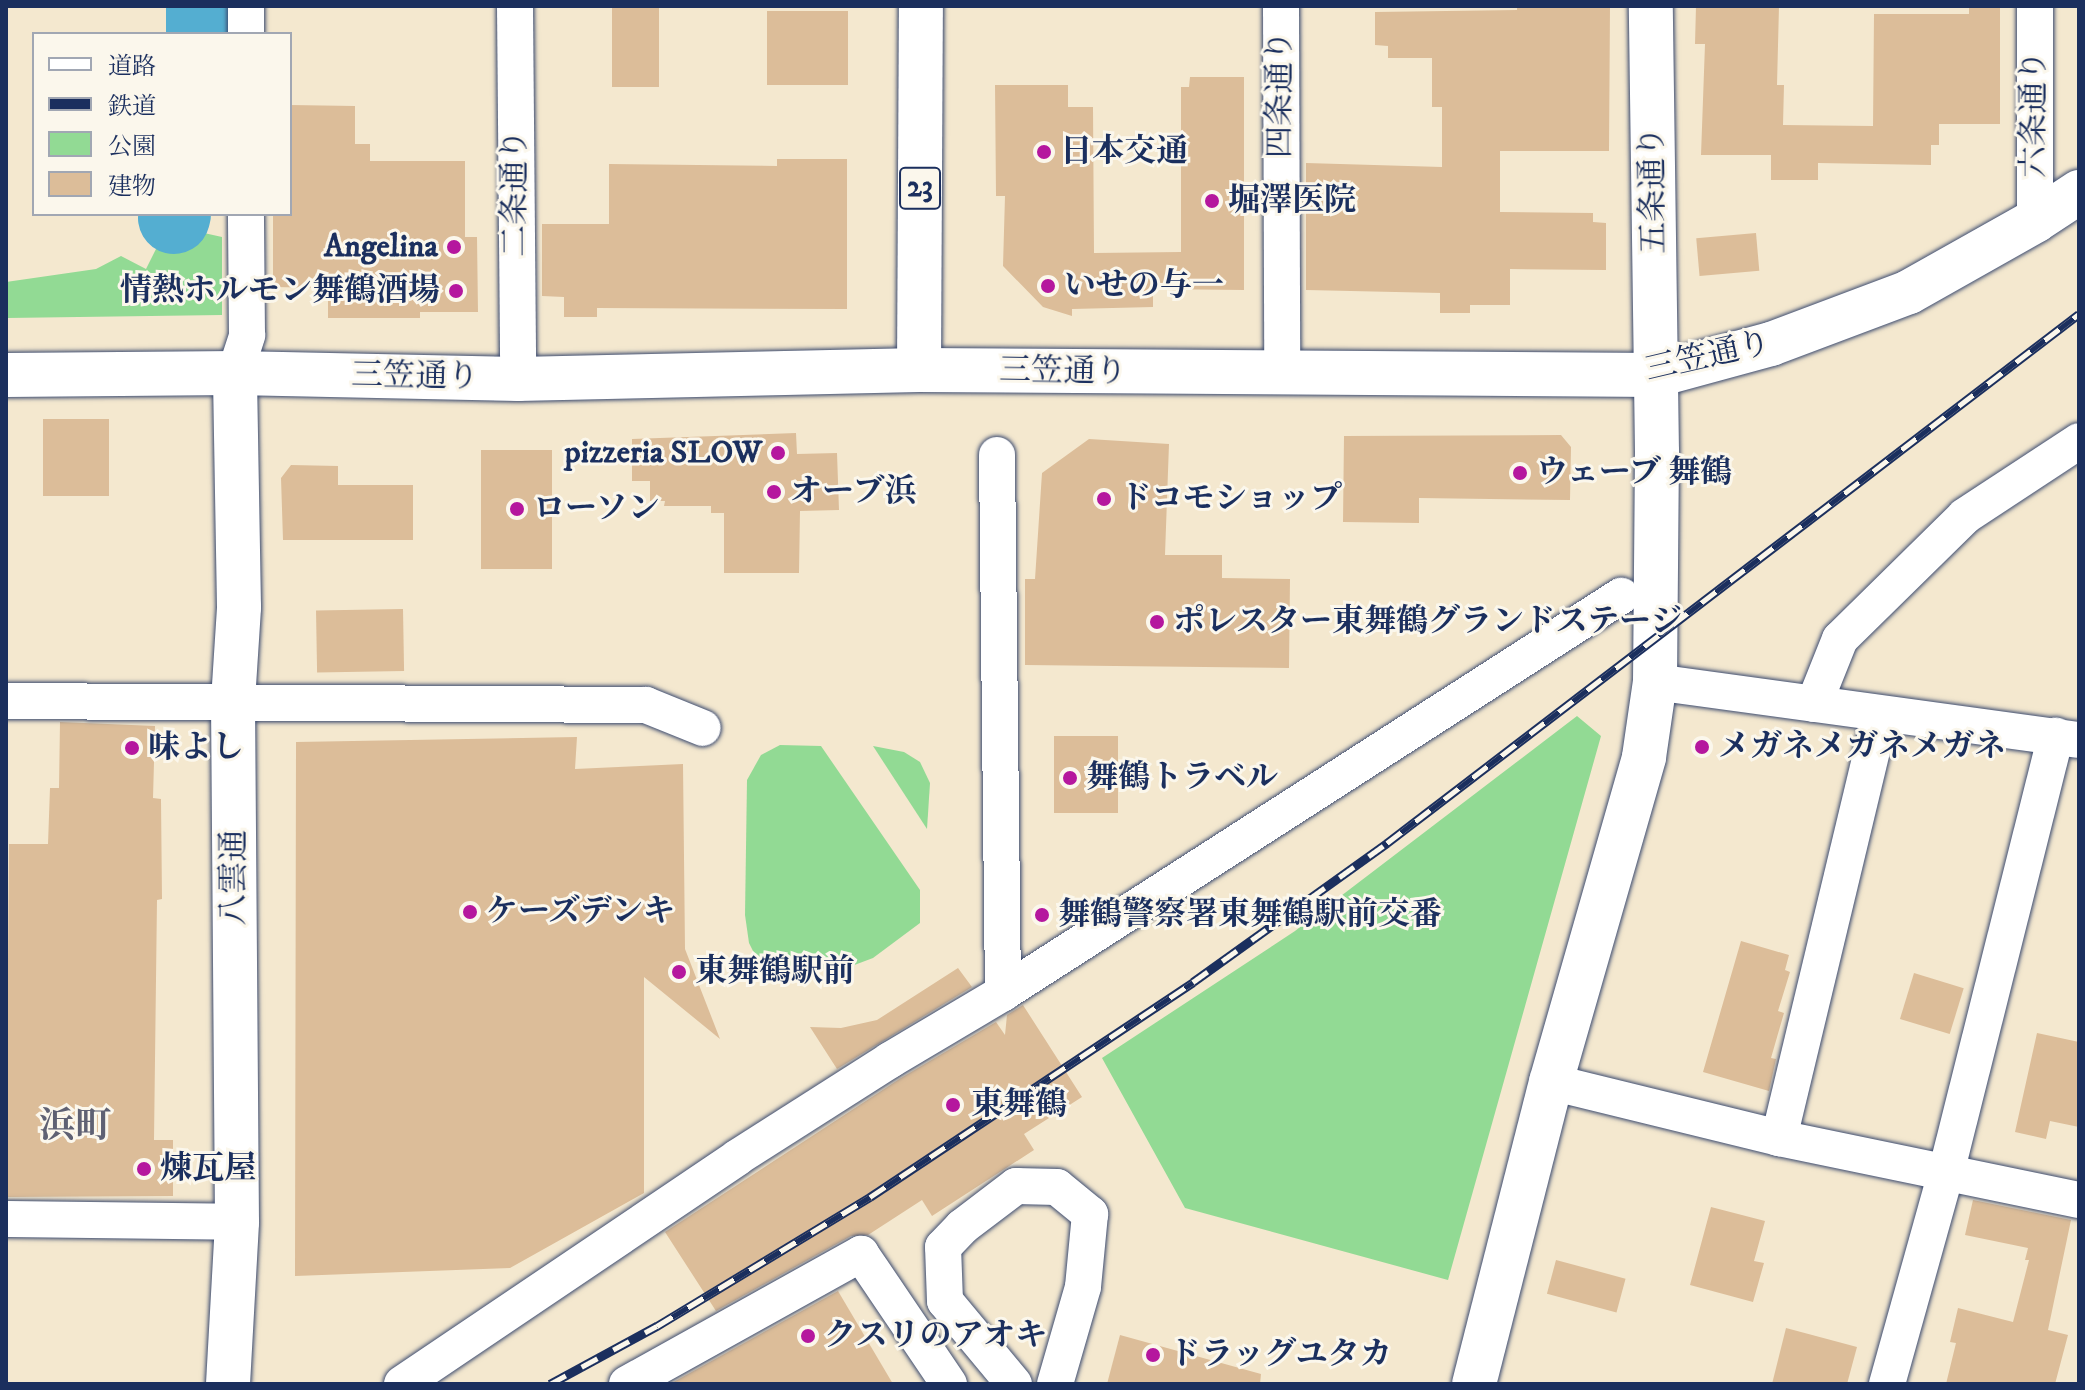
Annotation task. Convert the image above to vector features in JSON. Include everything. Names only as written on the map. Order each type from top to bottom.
[{"type":"street","points":[[246,6],[246,32]]},
{"type":"street","name":"二条通り","points":[[515,6],[518,379]]},
{"type":"street","name":"23","points":[[919,370],[921,6]]},
{"type":"street","name":"四条通り","points":[[1281,6],[1282,374]]},
{"type":"street","name":"五条通り","points":[[1474,1384],[1551,1082],[1644,757],[1655,682],[1657,375],[1651,6]]},
{"type":"street","name":"六条通り","points":[[2035,6],[2035,221]]},
{"type":"street","name":"三笠通り","points":[[6,375],[235,373],[518,379],[919,370],[1657,375],[1771,344],[1909,292],[2035,221],[2079,192]]},
{"type":"street","points":[[235,373],[247,335],[246,216]]},
{"type":"street","name":"八雲通","points":[[228,1384],[237,1222],[233,701],[239,607],[235,373]]},
{"type":"street","points":[[1814,704],[1840,639],[1965,516],[2079,441]]},
{"type":"street","points":[[997,455],[1003,993]]},
{"type":"street","points":[[402,1384],[738,1157],[890,1060],[1003,993],[1621,596]]},
{"type":"street","points":[[1655,682],[2067,738],[1887,1384]]},
{"type":"street","points":[[6,701],[646,705],[703,728]]},
{"type":"street","points":[[1779,1138],[1881,714]]},
{"type":"street","points":[[1551,1082],[1779,1138],[2079,1200]]},
{"type":"street","points":[[1014,1384],[945,1301],[943,1247],[962,1227],[1016,1186],[1057,1187],[1090,1214],[1083,1287],[1055,1384]]},
{"type":"street","points":[[6,1219],[237,1222]]},
{"type":"street","points":[[627,1384],[861,1254],[949,1384]]},
{"type":"green space","points":[[168,225],[222,237],[222,315],[7,318],[6,282],[96,269],[121,256],[146,269]]},
{"type":"green space","points":[[1577,716],[1601,736],[1448,1280],[1185,1208],[1102,1058],[1295,931]]},
{"type":"green space","points":[[780,745],[821,746],[920,890],[920,923],[873,958],[841,970],[776,966],[757,959],[749,943],[745,915],[747,780],[761,755]]},
{"type":"green space","points":[[873,746],[904,752],[920,762],[930,783],[927,829]]},
{"type":"building","points":[[612,6],[659,6],[659,87],[612,87]]},
{"type":"building","points":[[1517,6],[1610,6],[1609,151],[1500,151],[1500,212],[1593,213],[1593,222],[1606,223],[1606,270],[1510,269],[1510,305],[1470,305],[1470,313],[1440,313],[1440,293],[1306,290],[1306,163],[1442,167],[1442,107],[1432,107],[1432,58],[1388,58],[1388,46],[1375,45],[1375,12],[1517,10]]},
{"type":"building","points":[[1696,6],[1779,6],[1777,85],[1784,85],[1783,125],[1873,126],[1874,14],[1969,14],[1969,6],[2000,6],[2000,124],[1939,124],[1939,145],[1931,145],[1931,165],[1818,163],[1818,180],[1771,180],[1771,155],[1701,155],[1705,44],[1695,44]]},
{"type":"building","points":[[767,11],[848,11],[848,85],[767,85]]},
{"type":"building","points":[[1190,77],[1244,77],[1244,290],[1153,289],[1153,307],[1072,309],[1072,316],[1043,307],[1003,266],[1005,196],[996,196],[995,85],[1068,85],[1068,107],[1093,107],[1094,253],[1181,252],[1181,87],[1189,87]]},
{"type":"building","points":[[292,105],[355,106],[355,144],[370,144],[370,161],[465,161],[465,237],[477,237],[478,312],[420,312],[420,318],[328,318],[328,288],[273,287],[273,216],[292,216]]},
{"type":"building","points":[[777,159],[847,159],[847,309],[597,308],[597,317],[564,317],[564,297],[542,296],[542,224],[609,224],[609,164],[777,166]]},
{"type":"building","points":[[1756,233],[1759,271],[1700,276],[1696,238]]},
{"type":"building","points":[[43,419],[109,419],[109,496],[43,496]]},
{"type":"building","points":[[796,433],[797,454],[837,453],[839,510],[800,511],[799,573],[724,573],[724,513],[711,513],[711,506],[664,506],[665,501],[650,501],[650,481],[632,481],[632,439]]},
{"type":"building","points":[[1561,435],[1571,447],[1570,500],[1419,498],[1419,523],[1343,522],[1344,436]]},
{"type":"building","name":"ポレスター東舞鶴グランドステージ","points":[[1089,439],[1169,444],[1165,555],[1222,555],[1222,578],[1290,579],[1289,668],[1025,665],[1025,579],[1035,579],[1042,473]]},
{"type":"building","name":"ローソン","points":[[481,450],[552,450],[552,569],[481,569]]},
{"type":"building","points":[[291,465],[338,466],[338,485],[413,485],[413,540],[283,540],[281,478]]},
{"type":"building","points":[[403,609],[404,671],[317,673],[316,611]]},
{"type":"building","points":[[60,722],[155,726],[153,798],[161,799],[162,899],[157,900],[154,1140],[173,1140],[173,1196],[6,1197],[9,844],[48,844],[50,788],[59,788]]},
{"type":"building","points":[[1054,736],[1118,736],[1118,813],[1054,813]]},
{"type":"building","name":"ケーズデンキ","points":[[577,737],[575,769],[683,764],[685,949],[720,1039],[644,977],[644,1193],[510,1268],[295,1276],[296,742]]},
{"type":"building","points":[[1741,941],[1789,955],[1785,970],[1790,972],[1778,1011],[1784,1013],[1771,1058],[1776,1059],[1769,1091],[1703,1072]]},
{"type":"building","points":[[958,968],[972,987],[837,1069],[810,1027],[841,1028],[877,1020]]},
{"type":"building","points":[[1914,973],[1964,988],[1950,1034],[1900,1019]]},
{"type":"building","name":"東舞鶴","points":[[1023,1005],[1082,1097],[1024,1134],[1034,1150],[932,1216],[922,1200],[868,1235],[851,1236],[716,1311],[665,1232],[901,1078],[996,1022],[1005,1035],[1007,1015]]},
{"type":"building","points":[[2037,1033],[2079,1042],[2079,1127],[2050,1121],[2046,1139],[2015,1132]]},
{"type":"building","points":[[1973,1200],[2071,1220],[2048,1330],[2068,1335],[2055,1384],[1946,1384],[1956,1343],[1950,1342],[1958,1308],[2013,1322],[2029,1260],[2025,1260],[2028,1248],[1965,1235]]},
{"type":"building","points":[[1711,1207],[1765,1221],[1754,1261],[1764,1263],[1753,1302],[1690,1285]]},
{"type":"building","points":[[1556,1260],[1626,1279],[1616,1312],[1547,1294]]},
{"type":"building","name":"クスリのアオキ","points":[[838,1291],[893,1384],[670,1384]]},
{"type":"building","points":[[1786,1328],[1857,1347],[1847,1384],[1772,1384]]},
{"type":"building","name":"ドラッグユタカ","points":[[1120,1335],[1261,1374],[1260,1384],[1107,1384]]},
{"type":"waterway","points":[[202,6],[202,32]]},
{"type":"railway","points":[[550,1384],[657,1326],[870,1197],[1193,982],[1387,843],[2079,314]]},
{"type":"place","name":"日本交通","points":[[1044,152]]},
{"type":"place","name":"堀澤医院","points":[[1212,201]]},
{"type":"place","name":"Angelina","points":[[454,247]]},
{"type":"place","name":"いせの与一","points":[[1048,286]]},
{"type":"place","name":"情熱ホルモン舞鶴酒場","points":[[456,291]]},
{"type":"place","name":"pizzeria SLOW","points":[[778,453]]},
{"type":"place","name":"ウェーブ 舞鶴","points":[[1520,473]]},
{"type":"place","name":"オーブ浜","points":[[774,492]]},
{"type":"place","name":"ドコモショップ","points":[[1104,499]]},
{"type":"place","name":"ローソン","points":[[517,509]]},
{"type":"place","name":"ポレスター東舞鶴グランドステージ","points":[[1157,622]]},
{"type":"place","name":"メガネメガネメガネ","points":[[1702,747]]},
{"type":"place","name":"味よし","points":[[132,748]]},
{"type":"place","name":"舞鶴トラベル","points":[[1070,778]]},
{"type":"place","name":"ケーズデンキ","points":[[470,912]]},
{"type":"place","name":"舞鶴警察署東舞鶴駅前交番","points":[[1042,915]]},
{"type":"place","name":"東舞鶴駅前","points":[[679,972]]},
{"type":"place","name":"東舞鶴","points":[[953,1105]]},
{"type":"place","name":"煉瓦屋","points":[[144,1169]]},
{"type":"place","name":"クスリのアオキ","points":[[808,1336]]},
{"type":"place","name":"ドラッグユタカ","points":[[1153,1355]]},
{"type":"district","name":"浜町","points":[[75,1127]]}]
